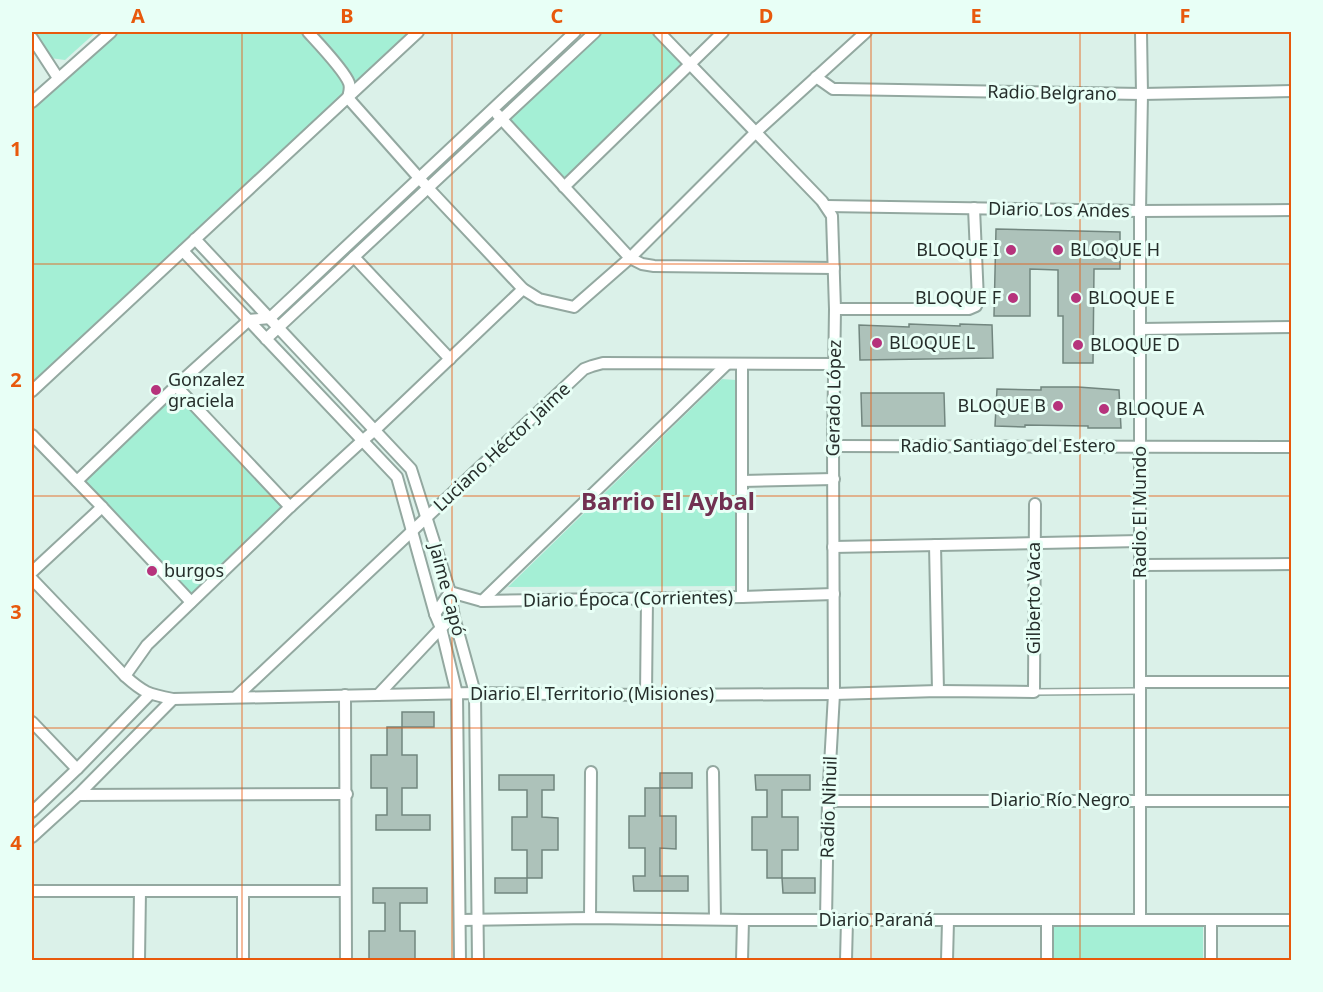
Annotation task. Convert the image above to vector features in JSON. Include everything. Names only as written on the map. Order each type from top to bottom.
[{"type":"street","points":[[32,102],[111,32]]},
{"type":"street","points":[[308,32],[349,82],[348,98]]},
{"type":"street","points":[[32,391],[418,32]]},
{"type":"street","points":[[77,481],[249,320],[270,318],[575,32]]},
{"type":"street","points":[[266,339],[595,32]]},
{"type":"street","points":[[659,32],[826,206]]},
{"type":"street","points":[[564,188],[723,32]]},
{"type":"street","points":[[348,98],[428,188],[523,289],[539,299],[574,307],[630,258],[756,132],[866,32]]},
{"type":"street","name":"Radio El Mundo","points":[[1140,920],[1141,32]]},
{"type":"street","points":[[32,38],[58,78]]},
{"type":"street","name":"Radio Belgrano","points":[[816,77],[833,88],[839,89],[1142,94],[1292,92]]},
{"type":"street","points":[[492,108],[630,258],[642,264],[834,268]]},
{"type":"street","name":"Diario Los Andes","points":[[826,206],[1140,211],[1292,210]]},
{"type":"street","name":"Gerado López","points":[[826,206],[832,216],[835,309],[834,694]]},
{"type":"street","points":[[835,309],[969,309],[976,306],[978,300],[974,208]]},
{"type":"street","name":"Jaime Capó","points":[[195,238],[411,469],[450,592],[454,617],[475,693],[478,960]]},
{"type":"street","name":"Jaime Capó","points":[[183,251],[397,477],[458,694],[460,960]]},
{"type":"street","points":[[354,257],[450,359]]},
{"type":"street","points":[[125,676],[147,645],[191,602],[523,289]]},
{"type":"street","points":[[1140,329],[1292,327]]},
{"type":"street","name":"Luciano Héctor Jaime","points":[[236,697],[584,369],[603,363],[835,364]]},
{"type":"street","points":[[482,601],[726,365]]},
{"type":"street","points":[[742,365],[742,597]]},
{"type":"street","points":[[176,386],[290,507]]},
{"type":"street","points":[[32,435],[191,602]]},
{"type":"street","name":"Radio Santiago del Estero","points":[[833,446],[1292,447]]},
{"type":"street","points":[[742,481],[834,479]]},
{"type":"street","name":"Gilberto Vaca","points":[[1034,692],[1035,504]]},
{"type":"street","points":[[32,572],[102,507]]},
{"type":"street","points":[[833,547],[1140,542]]},
{"type":"street","points":[[935,545],[938,691]]},
{"type":"street","points":[[1140,565],[1292,564]]},
{"type":"street","points":[[32,579],[125,676],[150,694],[77,770],[32,812]]},
{"type":"street","points":[[435,614],[450,592]]},
{"type":"street","name":"Diario Época (Corrientes)","points":[[450,592],[482,601],[834,594]]},
{"type":"street","points":[[646,695],[647,598]]},
{"type":"street","points":[[378,694],[454,617]]},
{"type":"street","points":[[1140,687],[1292,682]]},
{"type":"street","name":"Diario El Territorio (Misiones)","points":[[150,694],[173,699],[475,693],[646,695],[1034,692]]},
{"type":"street","name":"Radio Nihuil","points":[[826,920],[828,801],[834,694]]},
{"type":"street","points":[[345,695],[346,960]]},
{"type":"street","points":[[32,837],[78,795],[173,699]]},
{"type":"street","points":[[32,722],[77,770]]},
{"type":"street","points":[[590,918],[591,772]]},
{"type":"street","points":[[713,772],[715,919]]},
{"type":"street","points":[[78,795],[347,794]]},
{"type":"street","name":"Diario Río Negro","points":[[828,801],[1292,801]]},
{"type":"street","points":[[32,891],[345,891]]},
{"type":"street","points":[[139,960],[140,891]]},
{"type":"street","points":[[243,892],[243,960]]},
{"type":"street","name":"Diario Paraná","points":[[461,920],[590,918],[948,921],[1292,920]]},
{"type":"street","points":[[742,960],[743,920]]},
{"type":"street","points":[[846,960],[847,920]]},
{"type":"street","points":[[1047,920],[1047,960]]},
{"type":"street","points":[[1211,920],[1211,960]]},
{"type":"street","points":[[947,960],[948,921]]},
{"type":"lane","points":[[1034,692],[1140,687]]},
{"type":"green space","points":[[33,32],[96,32],[65,60],[50,58]]},
{"type":"green space","points":[[114,32],[416,32],[32,391],[32,104]]},
{"type":"green space","points":[[596,32],[659,32],[693,67],[564,187],[502,119]]},
{"type":"green space","points":[[722,379],[736,380],[735,586],[508,587]]},
{"type":"green space","points":[[176,387],[289,507],[192,601],[77,481]]},
{"type":"green space","points":[[1203,926],[1203,960],[1053,960],[1052,927]]},
{"type":"building","points":[[996,229],[1120,232],[1120,269],[1094,269],[1093,363],[1063,363],[1063,316],[1058,316],[1058,270],[1030,269],[1030,316],[994,316]]},
{"type":"building","points":[[909,324],[992,325],[993,358],[860,360],[859,325],[909,327]]},
{"type":"building","points":[[1041,387],[1119,390],[1121,428],[995,426],[997,389],[1041,390]]},
{"type":"building","points":[[861,393],[944,393],[945,426],[862,426]]},
{"type":"building","points":[[402,712],[434,712],[434,727],[402,727]]},
{"type":"building","points":[[387,727],[402,727],[402,755],[417,755],[417,788],[402,788],[402,815],[430,815],[430,830],[376,830],[376,815],[387,815],[387,788],[371,788],[371,755],[387,755]]},
{"type":"building","points":[[660,773],[692,773],[692,788],[660,788]]},
{"type":"building","points":[[499,775],[554,775],[554,790],[542,790],[542,817],[558,818],[558,850],[542,850],[542,878],[527,878],[527,850],[512,850],[512,817],[527,817],[527,790],[499,790]]},
{"type":"building","points":[[755,775],[810,775],[810,790],[782,790],[782,817],[798,817],[798,850],[782,850],[782,878],[767,878],[767,850],[752,850],[752,817],[767,817],[767,790],[756,790]]},
{"type":"building","points":[[645,788],[660,788],[660,816],[676,816],[676,849],[660,848],[660,876],[688,876],[688,891],[634,891],[633,876],[645,876],[645,848],[629,848],[629,816],[645,816]]},
{"type":"building","points":[[495,878],[527,878],[527,893],[495,893]]},
{"type":"building","points":[[782,878],[815,878],[815,893],[783,893]]},
{"type":"building","points":[[373,888],[427,888],[427,903],[400,903],[400,931],[415,931],[415,960],[369,960],[369,931],[385,931],[385,903],[373,903]]},
{"type":"place","name":"BLOQUE I","points":[[1011,250]]},
{"type":"place","name":"BLOQUE H","points":[[1058,250]]},
{"type":"place","name":"BLOQUE F","points":[[1013,298]]},
{"type":"place","name":"BLOQUE E","points":[[1076,298]]},
{"type":"place","name":"BLOQUE L","points":[[877,343]]},
{"type":"place","name":"BLOQUE D","points":[[1078,345]]},
{"type":"place","name":"Gonzalez graciela","points":[[156,390]]},
{"type":"place","name":"BLOQUE B","points":[[1058,406]]},
{"type":"place","name":"BLOQUE A","points":[[1104,409]]},
{"type":"place","name":"burgos","points":[[152,571]]},
{"type":"district","name":"Barrio El Aybal","points":[[668,502]]}]
